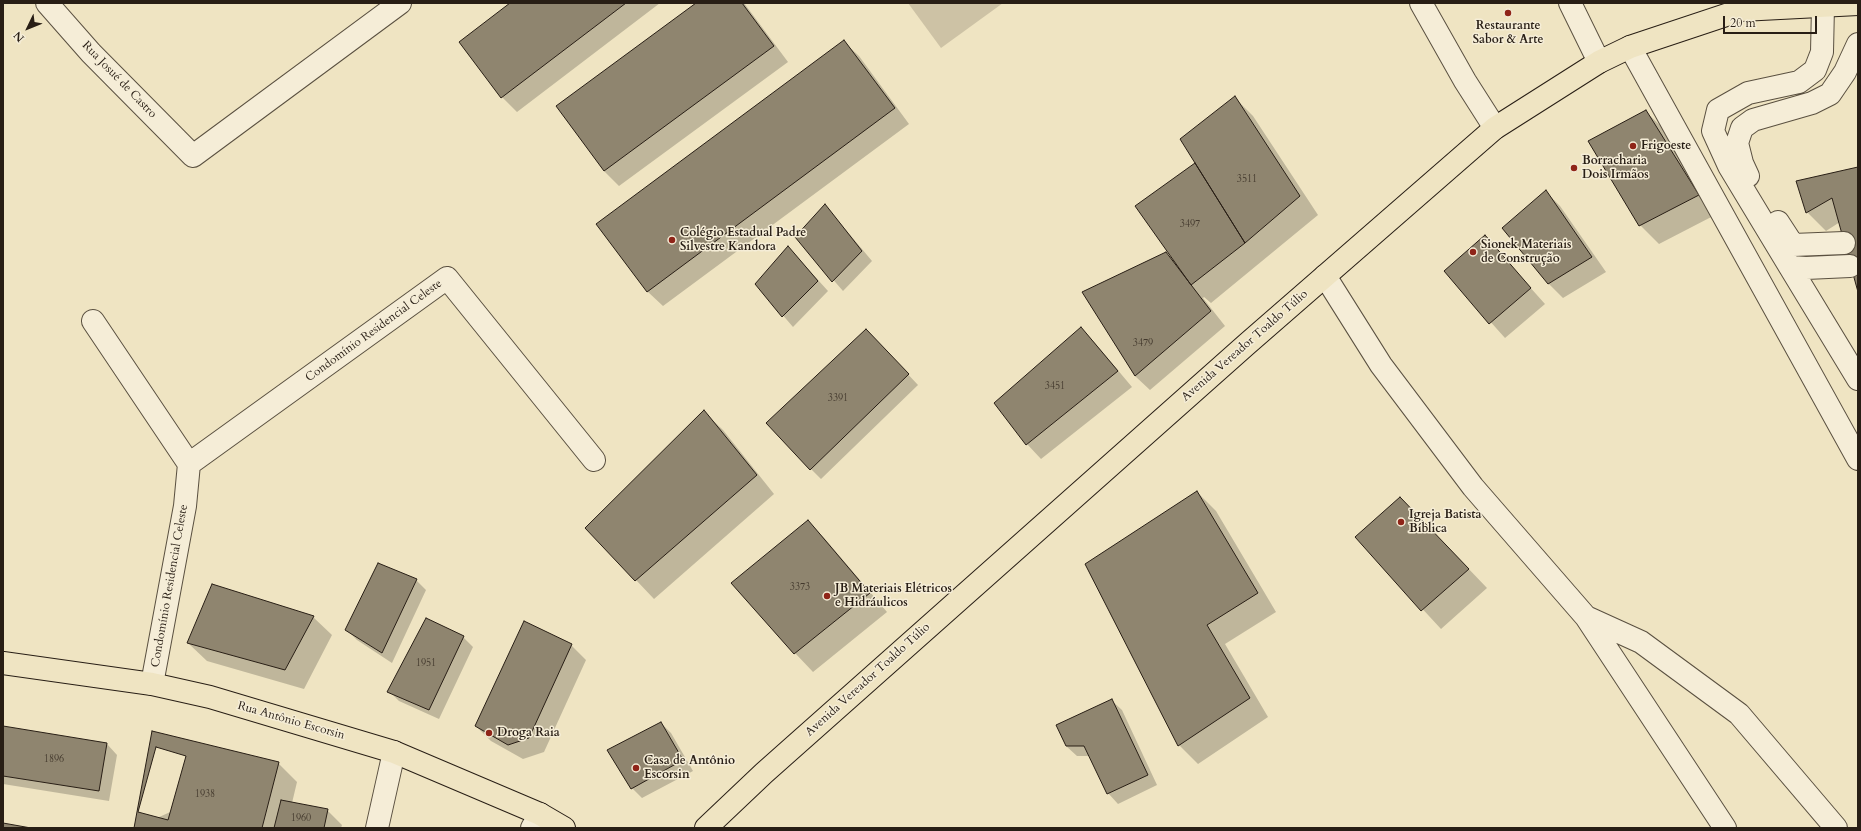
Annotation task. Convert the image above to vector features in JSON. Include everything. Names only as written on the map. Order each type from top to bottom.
[{"type":"main road","name":"Avenida Vereador Toaldo Túlio","points":[[706,828],[770,767],[1325,276],[1495,128],[1599,62],[1630,47],[1740,10],[1858,4]]},
{"type":"main road","name":"Rua Antônio Escorsin","points":[[3,663],[152,684],[210,697],[394,752],[536,821],[564,828]]},
{"type":"street","name":"Rua Josué de Castro","points":[[47,3],[91,53],[193,156],[400,3]]},
{"type":"street","points":[[1421,3],[1465,81],[1495,128]]},
{"type":"street","points":[[1570,3],[1599,62]]},
{"type":"street","points":[[1823,6],[1822,52],[1815,70],[1799,82],[1748,93],[1718,110],[1713,131],[1793,245],[1798,268],[1858,356]]},
{"type":"street","points":[[1858,44],[1844,72],[1830,94],[1812,103],[1753,120],[1742,128],[1737,142],[1735,164],[1798,268],[1858,379]]},
{"type":"street","points":[[1630,47],[1858,459]]},
{"type":"street","points":[[1793,245],[1844,243]]},
{"type":"street","points":[[1798,268],[1850,266]]},
{"type":"street","points":[[1325,276],[1380,365],[1473,487],[1586,617],[1725,828]]},
{"type":"street","name":"Condomínio Residencial Celeste","points":[[152,684],[185,506],[189,464],[447,278],[594,460]]},
{"type":"street","points":[[93,321],[189,464]]},
{"type":"street","points":[[1586,617],[1641,642],[1738,714],[1836,828]]},
{"type":"street","points":[[377,828],[394,752]]},
{"type":"shaded area","points":[[908,3],[1003,3],[941,48]]},
{"type":"building","points":[[510,3],[626,3],[501,98],[459,42]]},
{"type":"building","points":[[696,3],[742,3],[774,46],[604,171],[556,106]]},
{"type":"building","points":[[844,40],[895,108],[647,292],[596,224]]},
{"type":"building","points":[[1235,96],[1300,196],[1245,243],[1180,139]]},
{"type":"building","points":[[1646,110],[1699,195],[1639,226],[1588,141]]},
{"type":"building","points":[[1195,163],[1245,243],[1191,285],[1135,206]]},
{"type":"building","points":[[1858,167],[1858,292],[1832,198],[1806,213],[1796,181]]},
{"type":"building","points":[[1546,190],[1592,257],[1548,284],[1502,228]]},
{"type":"building","points":[[825,204],[862,251],[832,282],[795,237]]},
{"type":"building","points":[[1485,235],[1531,288],[1489,324],[1444,271]]},
{"type":"building","points":[[788,246],[818,281],[782,317],[755,284]]},
{"type":"building","points":[[1166,252],[1211,311],[1135,376],[1082,292]]},
{"type":"building","points":[[1081,327],[1118,371],[1026,445],[994,403]]},
{"type":"building","points":[[866,329],[909,374],[810,470],[766,423]]},
{"type":"building","points":[[704,410],[757,475],[635,581],[585,528]]},
{"type":"building","points":[[1197,491],[1258,593],[1207,625],[1250,698],[1178,746],[1085,564]]},
{"type":"building","points":[[1400,497],[1469,569],[1421,611],[1355,537]]},
{"type":"building","points":[[808,520],[870,593],[794,654],[731,583]]},
{"type":"building","points":[[378,563],[417,579],[382,653],[345,630]]},
{"type":"building","points":[[212,584],[314,616],[285,670],[187,643]]},
{"type":"building","points":[[426,618],[464,636],[429,710],[387,692]]},
{"type":"building","points":[[524,621],[572,644],[529,738],[508,745],[475,726]]},
{"type":"building","points":[[1112,699],[1148,775],[1107,794],[1084,746],[1066,746],[1056,725]]},
{"type":"building","points":[[661,722],[683,760],[631,789],[607,750]]},
{"type":"building","points":[[3,726],[107,743],[99,791],[3,776]]},
{"type":"building","points":[[152,731],[279,762],[262,828],[134,828]]},
{"type":"building","points":[[156,747],[186,756],[168,820],[138,812]]},
{"type":"building","points":[[281,800],[328,809],[324,828],[274,828]]},
{"type":"building","points":[[3,823],[31,828],[3,828]]},
{"type":"place","name":"Restaurante Sabor & Arte","points":[[1508,13]]},
{"type":"place","name":"Frigoeste","points":[[1633,146]]},
{"type":"place","name":"Borracharia Dois Irmãos","points":[[1574,168]]},
{"type":"place","name":"Colégio Estadual Padre Silvestre Kandora","points":[[672,240]]},
{"type":"place","name":"Sionek Materiais de Construção","points":[[1473,252]]},
{"type":"place","name":"Igreja Batista Bíblica","points":[[1401,522]]},
{"type":"place","name":"JB Materiais Elétricos e Hidráulicos","points":[[827,596]]},
{"type":"place","name":"Droga Raia","points":[[489,733]]},
{"type":"place","name":"Casa de Antônio Escorsin","points":[[636,768]]}]
